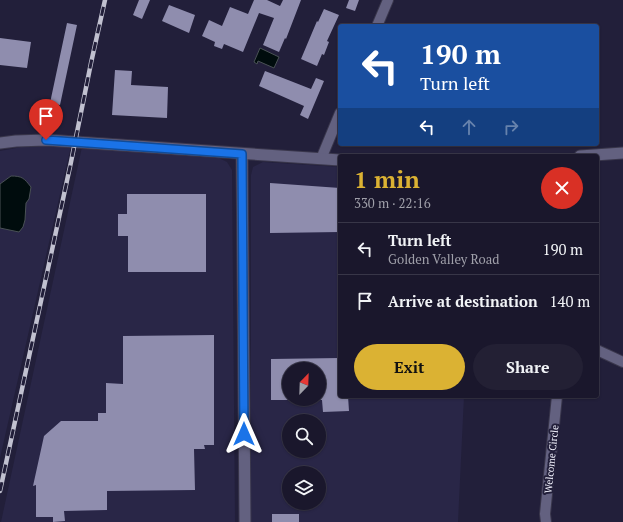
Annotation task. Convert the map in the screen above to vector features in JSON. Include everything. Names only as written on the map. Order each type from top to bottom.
[{"type":"street","points":[[378,24],[388,0]]},
{"type":"street","points":[[321,159],[338,118]]},
{"type":"street","points":[[0,143],[46,140],[338,160]]},
{"type":"street","points":[[242,154],[245,522]]},
{"type":"street","points":[[599,155],[623,154]]},
{"type":"street","points":[[599,351],[623,362]]},
{"type":"street","name":"Welcome Circle","points":[[546,522],[545,514],[557,398]]},
{"type":"shaded area","points":[[260,48],[279,57],[274,68],[258,61],[257,64],[254,62]]},
{"type":"shaded area","points":[[27,146],[71,146],[0,458],[0,151]]},
{"type":"shaded area","points":[[82,147],[219,158],[227,162],[232,170],[235,522],[1,522]]},
{"type":"shaded area","points":[[263,162],[338,167],[338,398],[464,398],[458,522],[251,522],[251,175],[253,167]]},
{"type":"shaded area","points":[[11,176],[18,176],[22,178],[31,187],[29,199],[26,203],[25,220],[23,227],[19,232],[0,228],[0,184]]},
{"type":"building","points":[[139,0],[150,0],[142,19],[133,15]]},
{"type":"building","points":[[254,0],[267,0],[280,6],[283,0],[301,0],[286,39],[285,38],[279,52],[263,45],[274,18],[259,13],[243,52],[224,44],[222,49],[214,46],[215,42],[202,36],[209,20],[222,26],[230,7],[248,14]]},
{"type":"building","points":[[349,0],[359,0],[355,11],[346,8]]},
{"type":"building","points":[[169,5],[195,15],[189,33],[162,21]]},
{"type":"building","points":[[324,9],[339,15],[327,41],[329,42],[324,55],[322,54],[317,66],[301,59],[317,21],[318,22]]},
{"type":"building","points":[[67,23],[77,25],[60,105],[50,103]]},
{"type":"building","points":[[0,38],[31,42],[27,68],[0,65]]},
{"type":"building","points":[[115,70],[132,71],[131,85],[168,87],[167,118],[112,115]]},
{"type":"building","points":[[265,71],[311,89],[316,78],[324,81],[308,119],[300,115],[304,106],[259,86]]},
{"type":"building","points":[[270,183],[338,188],[338,232],[270,233]]},
{"type":"building","points":[[127,194],[206,194],[206,272],[128,272],[128,236],[118,236],[118,214],[127,214]]},
{"type":"building","points":[[214,335],[214,445],[204,445],[205,449],[194,449],[195,490],[107,491],[107,510],[64,511],[65,521],[53,522],[53,517],[36,517],[36,485],[33,486],[44,436],[61,421],[98,421],[98,413],[106,413],[106,383],[123,384],[123,336]]},
{"type":"building","points":[[338,358],[338,398],[348,398],[349,411],[323,412],[322,406],[326,406],[326,362],[282,362],[282,400],[271,400],[271,359]]},
{"type":"building","points":[[272,514],[299,514],[299,522],[272,522]]},
{"type":"railway","points":[[0,491],[105,0]]},
{"type":"route","points":[[46,140],[242,154],[244,434]]}]
